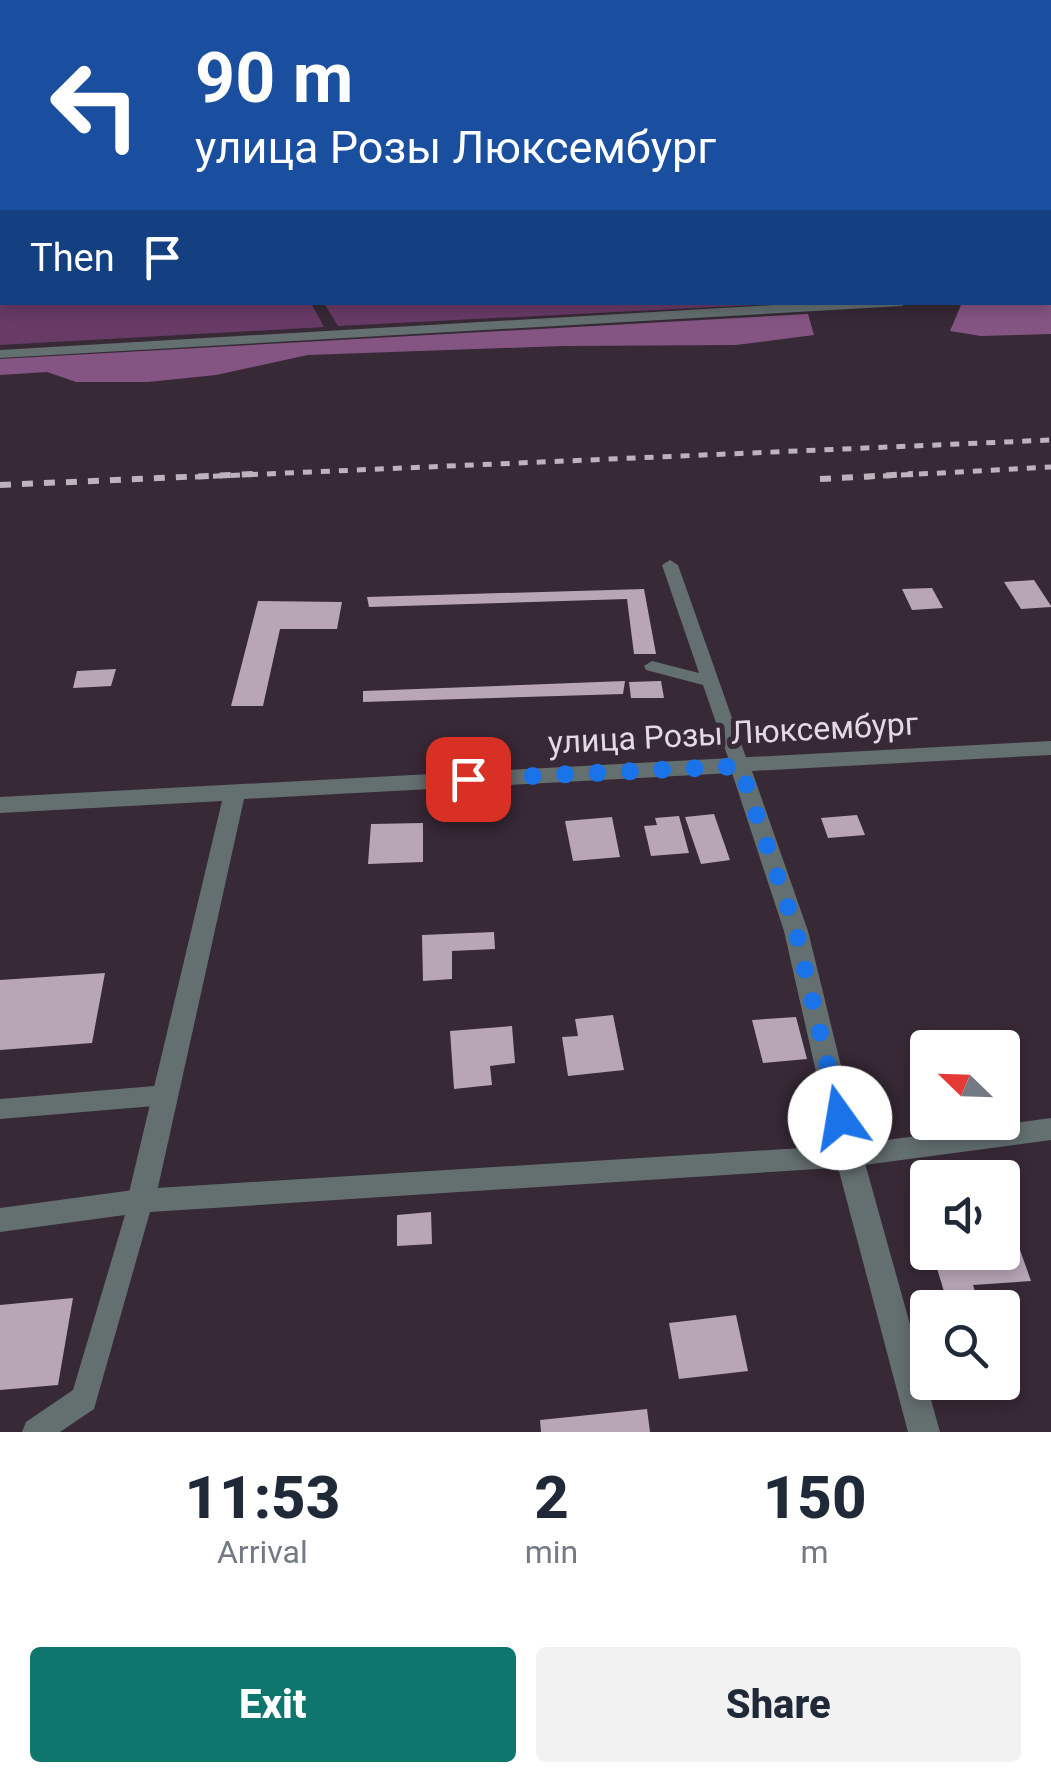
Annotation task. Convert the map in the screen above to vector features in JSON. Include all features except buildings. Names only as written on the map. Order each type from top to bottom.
[{"type":"street","points":[[0,354],[850,305]]},
{"type":"street","name":"улица Розы Люксембург","points":[[0,805],[1051,748]]},
{"type":"street","points":[[740,766],[796,931],[849,1156],[924,1432]]},
{"type":"street","points":[[141,1201],[236,790]]},
{"type":"lane","points":[[670,566],[740,766]]},
{"type":"lane","points":[[652,666],[711,682]]},
{"type":"lane","points":[[0,1109],[166,1095]]},
{"type":"lane","points":[[0,1220],[141,1201],[849,1156],[1051,1129]]},
{"type":"lane","points":[[36,1432],[84,1400],[141,1201]]},
{"type":"shaded area","points":[[0,305],[312,305],[324,327],[0,345]]},
{"type":"shaded area","points":[[325,305],[753,305],[338,326]]},
{"type":"shaded area","points":[[961,305],[1051,305],[1051,334],[981,336],[950,331]]},
{"type":"shaded area","points":[[808,314],[814,335],[736,345],[563,346],[308,355],[216,375],[148,382],[76,382],[47,372],[0,375],[0,359]]},
{"type":"railway","points":[[195,477],[1051,440]]},
{"type":"railway","points":[[865,477],[1051,467]]},
{"type":"railway","points":[[0,485],[253,474]]},
{"type":"railway","points":[[820,479],[913,474]]},
{"type":"route","points":[[468,779],[740,766],[796,931],[840,1118]]}]
